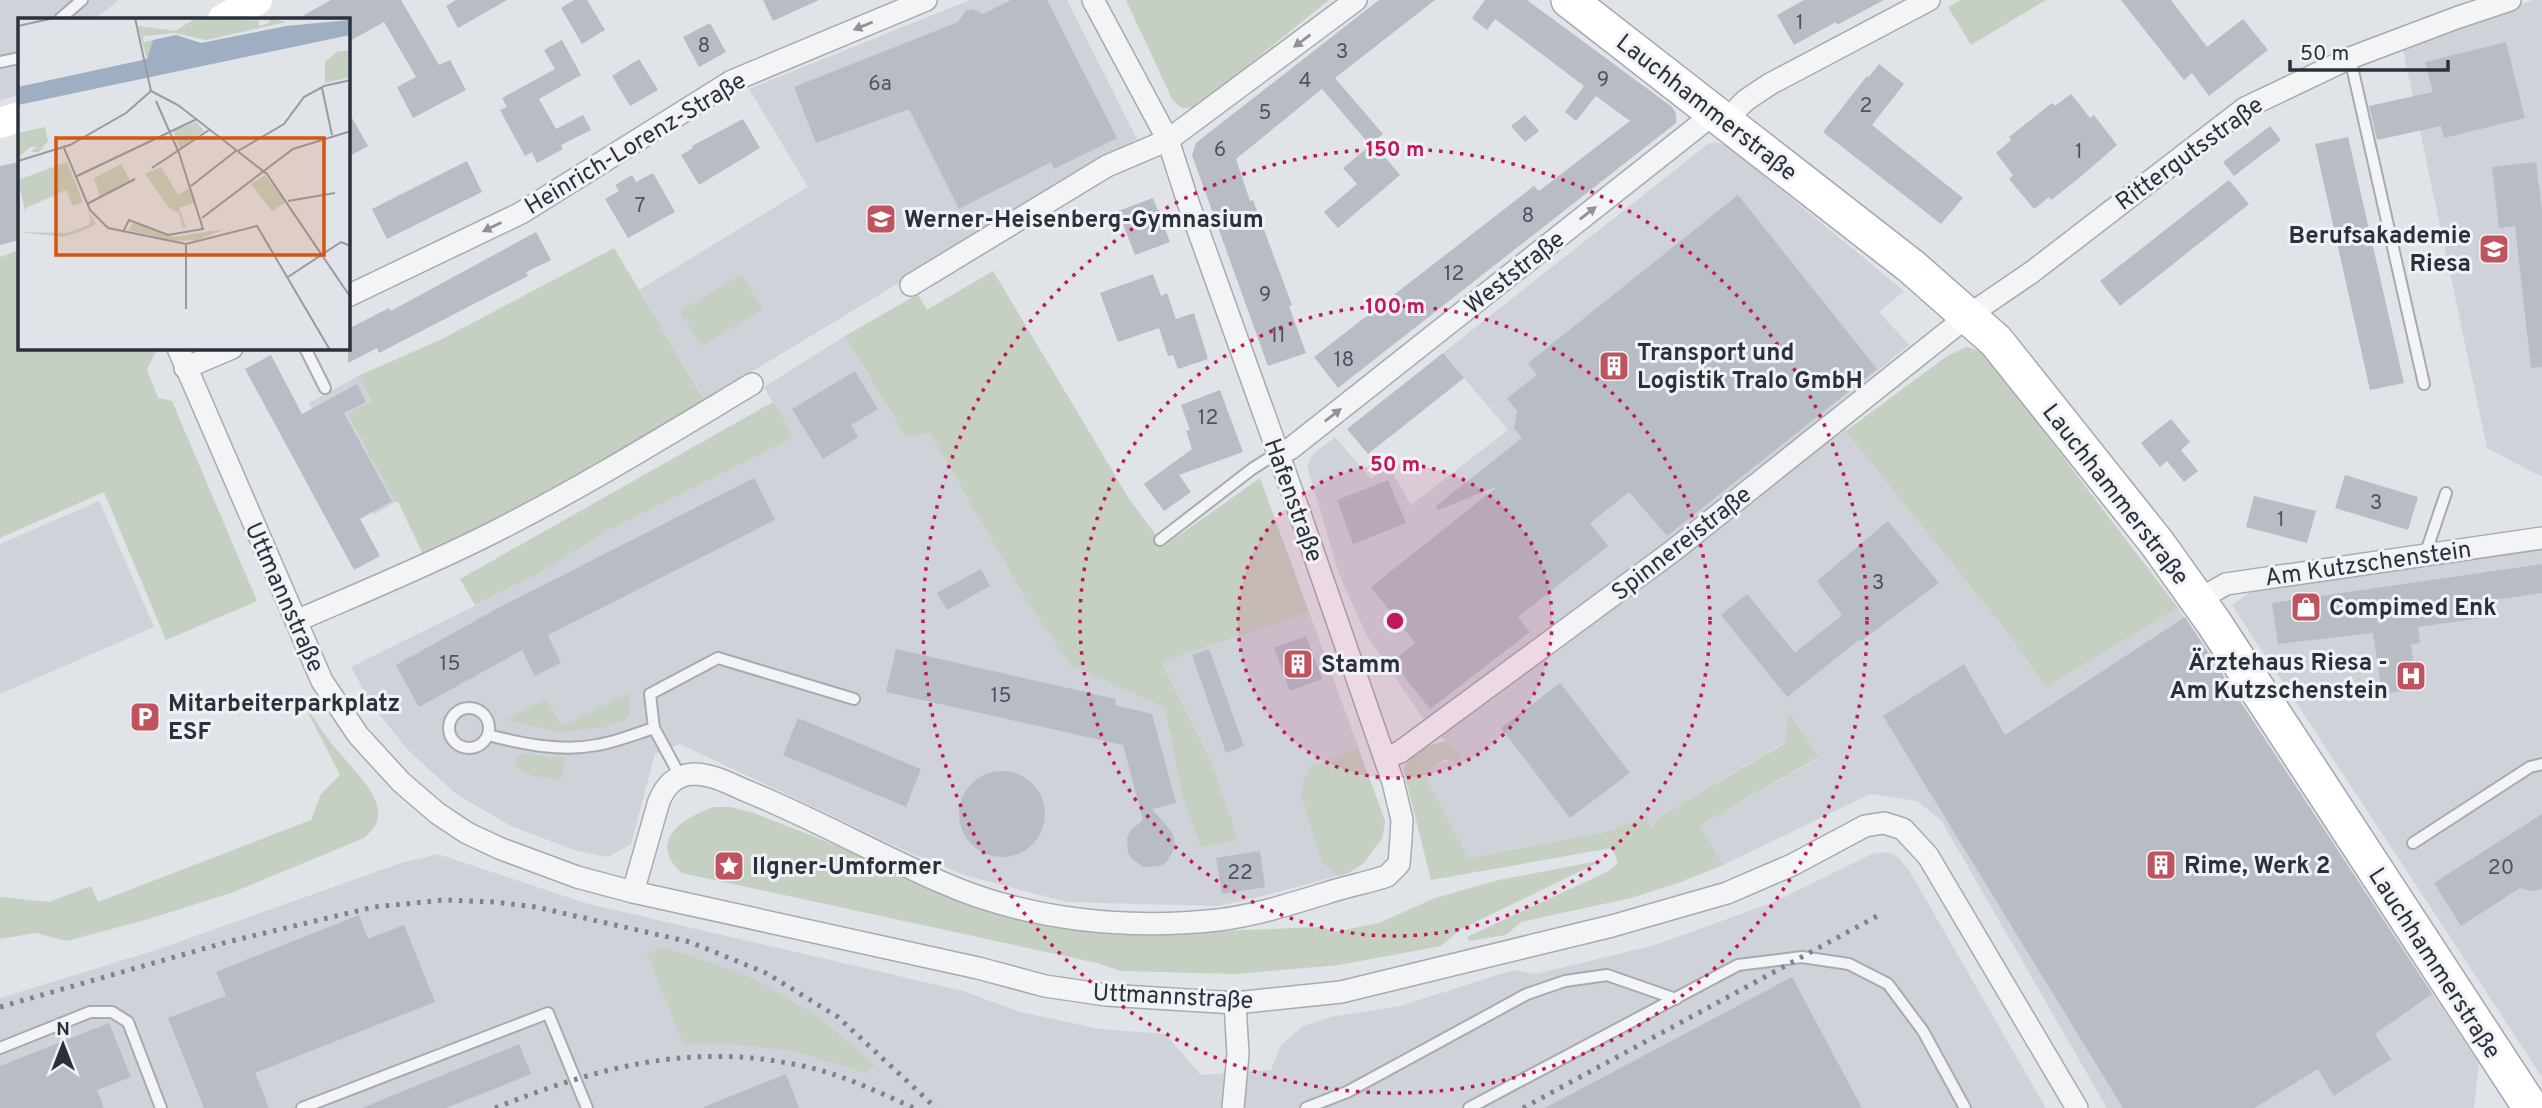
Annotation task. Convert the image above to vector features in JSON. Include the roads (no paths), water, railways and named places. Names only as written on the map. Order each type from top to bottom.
[{"type":"main road","points":[[225,18],[257,0]]},
{"type":"main road","name":"Lauchhammerstraße","points":[[1569,0],[1920,273],[2000,346],[2157,543],[2198,600],[2532,1104]]},
{"type":"main road","points":[[0,123],[18,117]]},
{"type":"street","name":"Heinrich-Lorenz-Straße","points":[[350,295],[521,213],[732,81],[926,0]]},
{"type":"street","name":"Hafenstraße","points":[[680,776],[710,776],[772,802],[944,884],[1011,906],[1116,923],[1218,920],[1285,907],[1387,877],[1399,864],[1402,820],[1385,758],[1168,140],[1093,0]]},
{"type":"street","points":[[911,285],[1107,166],[1168,140],[1356,0]]},
{"type":"street","name":"Weststraße","points":[[1277,453],[1290,449],[1721,116],[1770,84],[1929,0]]},
{"type":"street","name":"Rittergutsstraße","points":[[1969,315],[2032,272],[2245,108],[2350,58],[2510,0]]},
{"type":"street","name":"Spinnereistraße","points":[[1385,758],[1400,752],[1674,550],[1969,315]]},
{"type":"street","points":[[181,358],[222,350]]},
{"type":"street","name":"Uttmannstraße","points":[[181,358],[322,681],[358,736],[401,782],[437,813],[467,833],[499,849],[577,877],[633,892],[862,941],[1045,986],[1105,996],[1235,1003],[1341,992],[1612,926],[1727,893],[1792,865],[1865,826],[1884,823],[1903,829],[1928,856],[2077,1108]]},
{"type":"street","points":[[296,621],[418,570],[496,531],[570,492],[752,384]]},
{"type":"street","name":"Am Kutzschenstein","points":[[2198,600],[2226,584],[2542,538]]},
{"type":"street","points":[[633,892],[659,801],[664,789],[680,776]]},
{"type":"street","points":[[1233,1108],[1238,1054],[1235,1003]]},
{"type":"lane","points":[[61,18],[82,0]]},
{"type":"lane","points":[[0,62],[18,58]]},
{"type":"lane","points":[[2350,58],[2424,384]]},
{"type":"lane","points":[[306,350],[325,388]]},
{"type":"lane","points":[[1160,540],[1277,453]]},
{"type":"lane","points":[[2425,555],[2446,493]]},
{"type":"lane","points":[[680,776],[654,728],[650,694],[718,659],[854,699]]},
{"type":"lane","points":[[488,735],[544,746],[585,747],[654,728]]},
{"type":"lane","points":[[2413,843],[2530,767],[2542,764]]},
{"type":"lane","points":[[1469,1108],[1738,965],[1802,957],[1849,964],[1888,984],[1923,1031],[1965,1108]]},
{"type":"lane","points":[[1306,1108],[1347,1092],[1527,994],[1565,982],[1607,975],[1676,999]]},
{"type":"lane","points":[[0,1048],[90,1012],[111,1012],[128,1022],[161,1108]]},
{"type":"lane","points":[[302,1108],[548,1013],[587,1108]]},
{"type":"railway","points":[[0,1007],[227,942],[374,907],[444,900],[494,902],[536,907],[690,942],[766,973],[838,1017],[936,1108]]},
{"type":"railway","points":[[1523,1108],[1881,914]]},
{"type":"railway","points":[[495,1108],[570,1081],[607,1071],[643,1063],[719,1056],[813,1068],[857,1083],[914,1108]]},
{"type":"place","name":"Werner-Heisenberg-Gymnasium","points":[[881,219]]},
{"type":"place","name":"Berufsakademie Riesa","points":[[2494,249]]},
{"type":"place","name":"Transport und Logistik Tralo GmbH","points":[[1614,366]]},
{"type":"place","name":"Compimed Enk","points":[[2306,607]]},
{"type":"place","name":"Stamm","points":[[1298,664]]},
{"type":"place","name":"Ärztehaus Riesa - Am Kutzschenstein","points":[[2411,676]]},
{"type":"place","name":"Mitarbeiterparkplatz ESF","points":[[145,717]]},
{"type":"place","name":"Rime, Werk 2","points":[[2161,865]]},
{"type":"place","name":"Ilgner-Umformer","points":[[729,866]]}]
